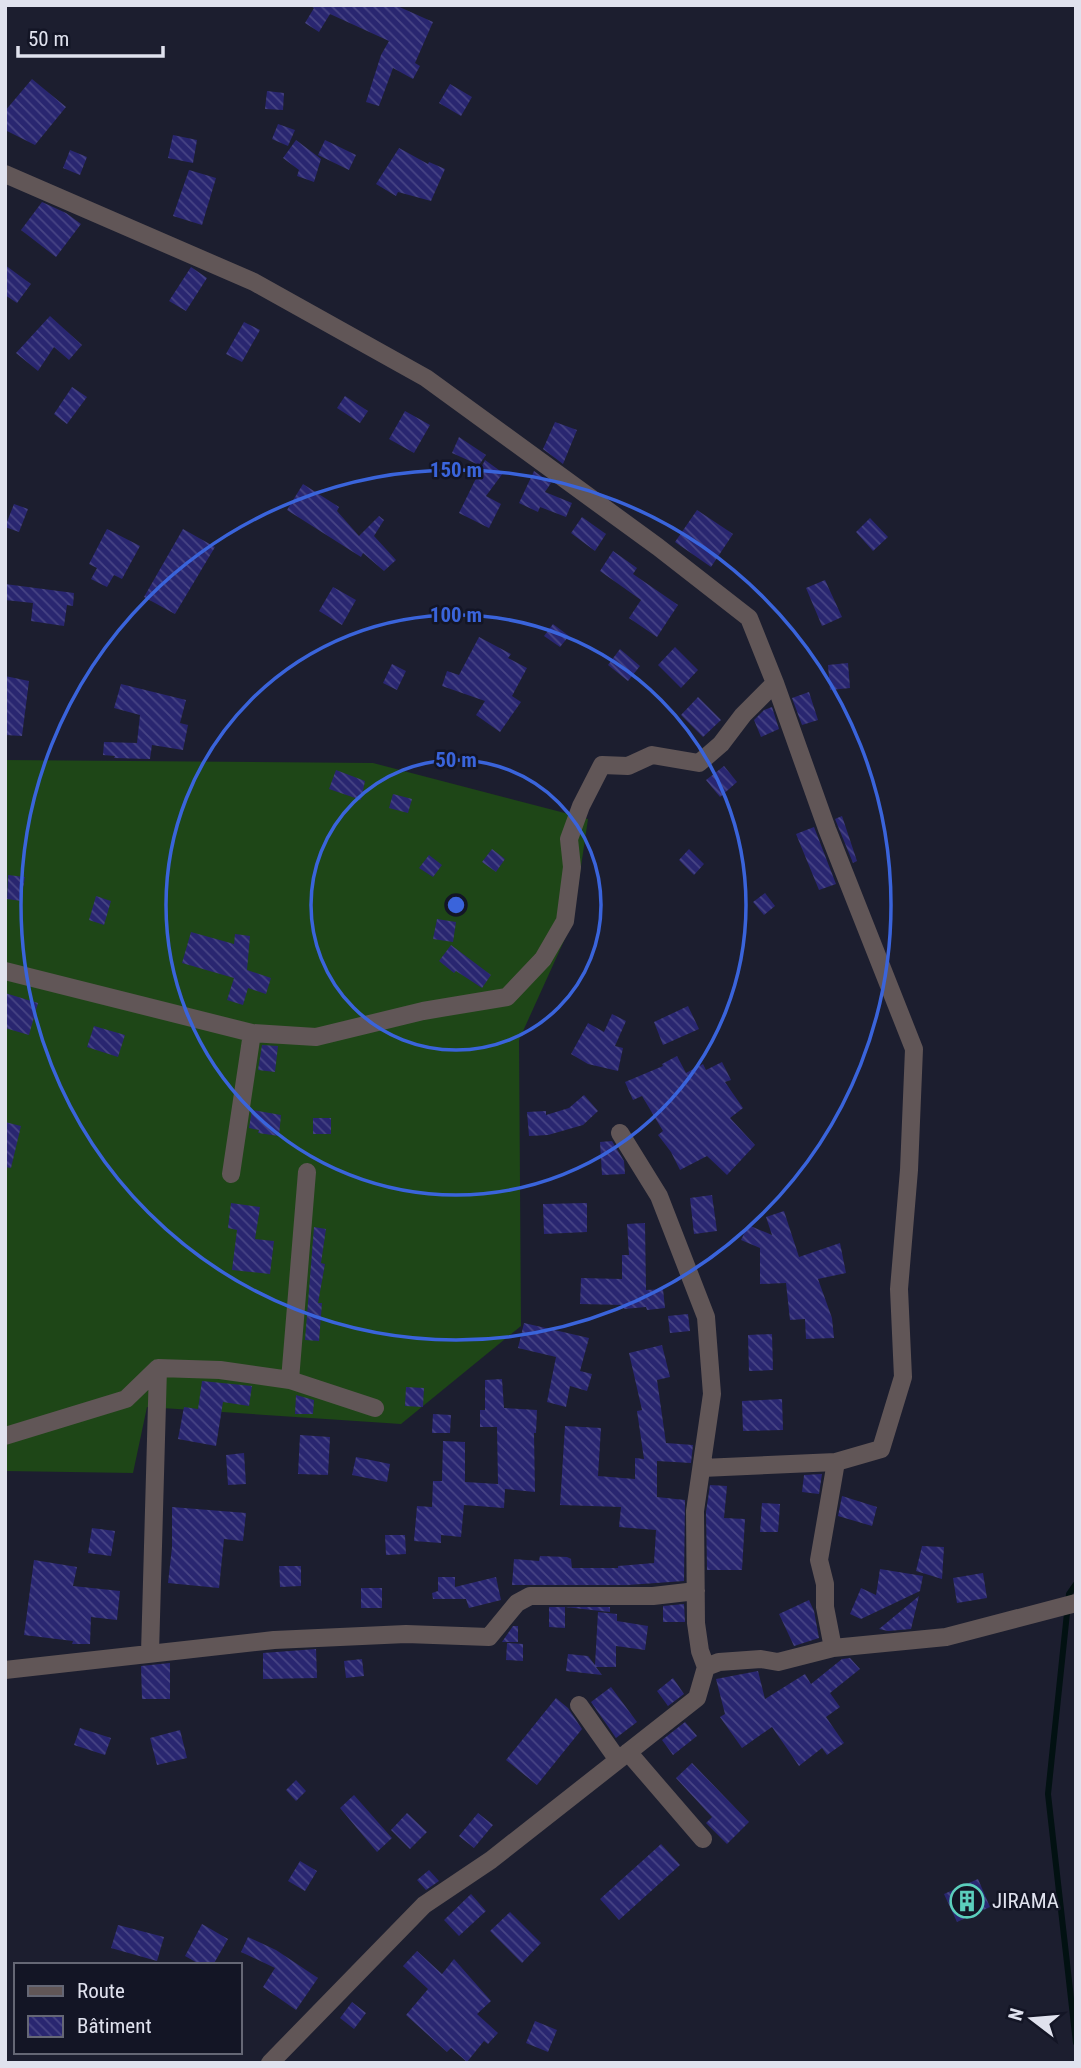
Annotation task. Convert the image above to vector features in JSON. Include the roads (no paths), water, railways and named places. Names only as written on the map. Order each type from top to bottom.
[{"type":"street","points":[[5,174],[254,282],[426,378],[561,474],[750,618],[831,841],[914,1049],[909,1170],[899,1289],[903,1377],[881,1449],[836,1462],[702,1468]]},
{"type":"street","points":[[5,971],[252,1033],[316,1037],[424,1011],[507,997],[543,959],[565,921],[572,867],[569,839],[602,765],[628,766],[652,755],[699,763],[721,744],[743,715],[775,683]]},
{"type":"street","points":[[231,1174],[252,1033]]},
{"type":"street","points":[[270,2063],[424,1905],[491,1860],[697,1698],[706,1667],[700,1651],[696,1623],[695,1511],[712,1394],[706,1317],[659,1196],[620,1133]]},
{"type":"street","points":[[290,1380],[307,1172]]},
{"type":"street","points":[[150,1653],[158,1368]]},
{"type":"street","points":[[5,1436],[126,1399],[158,1368],[220,1370],[290,1380],[374,1408]]},
{"type":"street","points":[[833,1648],[825,1607],[825,1584],[819,1560],[836,1462]]},
{"type":"street","points":[[5,1670],[274,1640],[406,1634],[489,1637],[517,1603],[530,1596],[653,1596],[696,1591]]},
{"type":"street","points":[[706,1667],[719,1662],[761,1659],[778,1662],[833,1648],[946,1637],[1076,1603]]},
{"type":"street","points":[[579,1705],[702,1839]]},
{"type":"waterway","points":[[1076,1584],[1069,1594],[1048,1794],[1076,2043]]},
{"type":"place","name":"JIRAMA","points":[[967,1901]]}]
